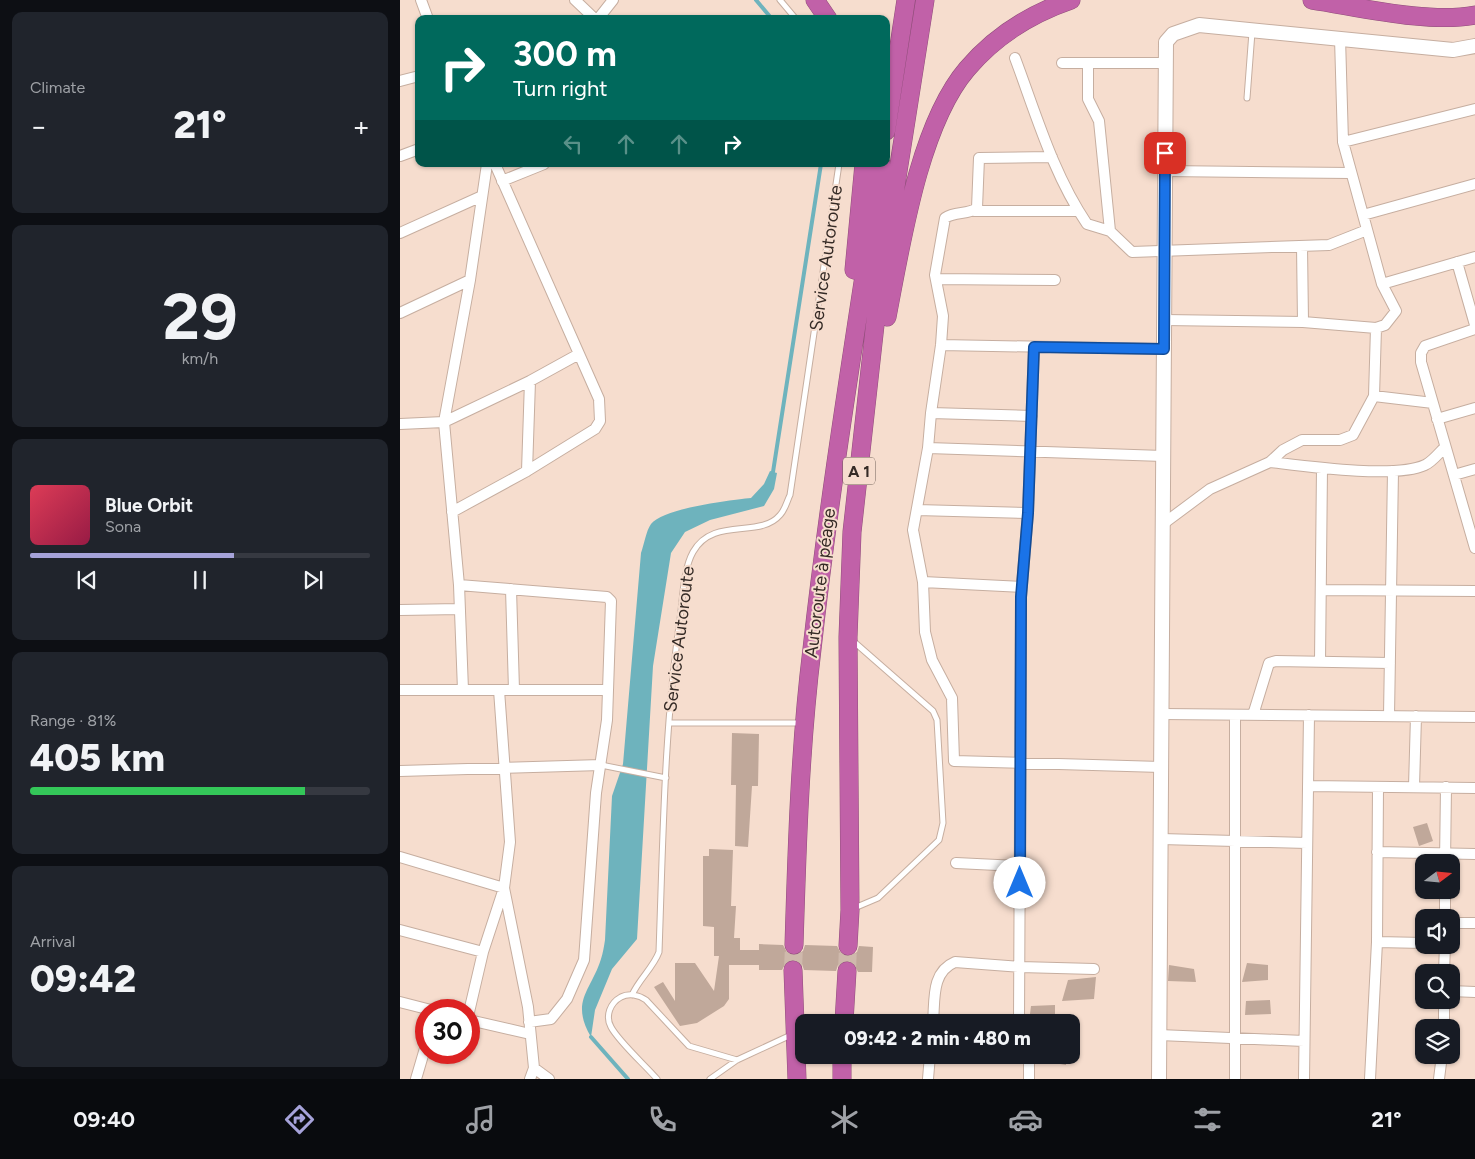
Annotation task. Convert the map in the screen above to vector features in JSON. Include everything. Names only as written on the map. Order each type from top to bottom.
[{"type":"highway","points":[[815,0],[825,15]]},
{"type":"highway","points":[[890,105],[906,0]]},
{"type":"highway","name":"A 1","points":[[848,946],[850,910],[848,637],[852,532],[878,298],[925,0]]},
{"type":"highway","points":[[863,433],[907,215],[938,117],[966,70],[991,45],[1021,22],[1070,0]]},
{"type":"highway","points":[[1312,0],[1426,16],[1451,18],[1475,15]]},
{"type":"highway","points":[[838,449],[864,167]]},
{"type":"highway","name":"Autoroute à péage","points":[[794,945],[805,723],[811,650],[838,449],[881,167]]},
{"type":"highway","points":[[793,970],[797,1079]]},
{"type":"highway","points":[[844,1014],[847,972]]},
{"type":"highway","points":[[842,1064],[842,1079]]},
{"type":"street","points":[[421,0],[427,15]]},
{"type":"street","points":[[575,0],[592,15]]},
{"type":"street","points":[[600,15],[613,0]]},
{"type":"street","points":[[1159,1079],[1166,42],[1173,34],[1199,25],[1253,28],[1453,50],[1475,46]]},
{"type":"street","points":[[1164,320],[1303,322],[1376,328],[1392,319],[1396,311],[1382,284],[1343,142],[1340,38]]},
{"type":"street","points":[[1015,58],[1052,157],[1078,212],[1087,224],[1110,231],[1132,252],[1329,245],[1367,230]]},
{"type":"street","points":[[1062,63],[1166,62]]},
{"type":"street","points":[[1088,63],[1088,100],[1098,121],[1110,231]]},
{"type":"street","points":[[400,81],[415,77]]},
{"type":"street","points":[[1343,142],[1475,109]]},
{"type":"street","points":[[400,156],[415,150]]},
{"type":"street","points":[[974,211],[978,208],[979,158],[1052,157]]},
{"type":"street","points":[[463,690],[459,585],[444,422],[470,280],[487,167]]},
{"type":"street","points":[[452,512],[527,471],[595,429],[600,421],[599,399],[496,167]]},
{"type":"street","points":[[502,180],[536,167]]},
{"type":"street","points":[[1165,171],[1351,172]]},
{"type":"street","points":[[1363,215],[1475,184]]},
{"type":"street","points":[[400,233],[482,196]]},
{"type":"street","points":[[1078,212],[974,211],[951,215],[945,218],[936,279],[943,316],[941,346],[928,448],[913,530],[923,582],[925,632],[932,660],[952,698],[954,761],[1161,767]]},
{"type":"street","points":[[1302,246],[1303,322]]},
{"type":"street","points":[[1382,284],[1475,257]]},
{"type":"street","points":[[1457,262],[1475,325]]},
{"type":"street","points":[[936,279],[1055,280]]},
{"type":"street","points":[[400,313],[470,280]]},
{"type":"street","points":[[1163,524],[1210,489],[1270,462],[1284,450],[1302,440],[1340,440],[1353,435],[1374,396],[1376,328]]},
{"type":"street","points":[[1475,329],[1425,346],[1421,353],[1421,362],[1475,548]]},
{"type":"street","points":[[941,346],[1164,349]]},
{"type":"street","points":[[1019,1014],[1022,587],[1028,513],[1034,347]]},
{"type":"street","points":[[400,424],[444,422],[530,381],[579,354]]},
{"type":"street","points":[[527,471],[530,381]]},
{"type":"street","points":[[1374,396],[1433,403]]},
{"type":"street","points":[[1437,419],[1475,408]]},
{"type":"street","points":[[931,413],[1032,416]]},
{"type":"street","points":[[1270,462],[1322,468],[1393,471],[1417,468],[1427,464],[1445,447]]},
{"type":"street","points":[[928,448],[1163,456]]},
{"type":"street","points":[[1320,662],[1322,468]]},
{"type":"street","points":[[1454,475],[1475,469]]},
{"type":"street","points":[[1389,716],[1393,471]]},
{"type":"street","points":[[917,510],[1028,513]]},
{"type":"street","points":[[923,582],[1022,587]]},
{"type":"street","points":[[459,585],[610,598],[608,690],[601,765],[596,793],[584,960],[567,999],[551,1018],[529,1022]]},
{"type":"street","points":[[512,589],[514,690]]},
{"type":"street","points":[[1322,590],[1475,591]]},
{"type":"street","points":[[400,610],[460,609]]},
{"type":"street","points":[[1253,715],[1269,663],[1390,663]]},
{"type":"street","points":[[400,690],[608,690]]},
{"type":"street","points":[[472,999],[483,952],[504,888],[510,842],[499,690]]},
{"type":"street","points":[[1162,714],[1475,717]]},
{"type":"street","points":[[1235,715],[1235,1079]]},
{"type":"street","points":[[1304,1079],[1309,716]]},
{"type":"street","points":[[1414,787],[1416,716]]},
{"type":"street","points":[[400,771],[601,765]]},
{"type":"street","points":[[1308,786],[1475,788]]},
{"type":"street","points":[[1370,1079],[1377,942],[1378,787]]},
{"type":"street","points":[[1445,854],[1446,788]]},
{"type":"street","points":[[1161,839],[1307,843]]},
{"type":"street","points":[[1377,852],[1415,855]]},
{"type":"street","points":[[1460,856],[1475,854]]},
{"type":"street","points":[[400,857],[504,888]]},
{"type":"street","points":[[956,863],[1020,866]]},
{"type":"street","points":[[504,888],[516,938],[529,1022],[534,1068],[530,1079]]},
{"type":"street","points":[[1460,923],[1475,923]]},
{"type":"street","points":[[400,930],[483,952]]},
{"type":"street","points":[[1377,942],[1415,943]]},
{"type":"street","points":[[934,1014],[936,979],[947,966],[955,962],[1020,967],[1094,969]]},
{"type":"street","points":[[1460,991],[1475,992]]},
{"type":"street","points":[[400,1002],[415,1006]]},
{"type":"street","points":[[480,1023],[530,1034]]},
{"type":"street","points":[[1159,1035],[1304,1041]]},
{"type":"street","points":[[416,1079],[420,1064]]},
{"type":"street","points":[[928,1079],[929,1064]]},
{"type":"street","points":[[1029,1064],[1029,1079]]},
{"type":"street","points":[[1439,1079],[1441,1064]]},
{"type":"street","points":[[534,1068],[549,1079]]},
{"type":"lane","points":[[780,0],[793,15]]},
{"type":"lane","points":[[1247,98],[1253,28]]},
{"type":"lane","name":"Service Autoroute","points":[[632,995],[639,980],[653,964],[659,952],[668,723],[688,561],[707,536],[773,522],[781,515],[790,495],[839,167]]},
{"type":"lane","points":[[848,637],[933,711],[938,720],[943,823],[939,840],[910,869],[878,898],[850,910]]},
{"type":"lane","points":[[668,723],[805,723]]},
{"type":"lane","points":[[601,765],[666,778]]},
{"type":"lane","points":[[657,1079],[611,1027],[608,1012],[613,1003],[622,997],[632,995],[646,1000],[689,1046],[737,1060]]},
{"type":"lane","points":[[710,1079],[737,1060],[794,1034]]},
{"type":"water","points":[[770,471],[777,473],[774,489],[764,506],[710,520],[685,532],[671,553],[653,666],[637,939],[612,969],[595,1010],[591,1037],[585,1025],[582,1005],[584,996],[601,959],[605,940],[612,796],[623,764],[641,553],[646,534],[651,524],[669,513],[698,506],[751,498],[764,484]]},
{"type":"building","points":[[732,733],[759,734],[758,786],[752,786],[748,847],[735,846],[736,785],[731,785]]},
{"type":"building","points":[[1427,823],[1433,841],[1419,846],[1413,827]]},
{"type":"building","points":[[709,849],[733,850],[731,906],[736,906],[734,938],[740,938],[740,950],[759,950],[759,944],[783,945],[788,954],[794,956],[803,951],[805,945],[837,946],[842,955],[848,957],[857,952],[859,946],[873,947],[872,972],[858,972],[853,962],[847,960],[838,965],[836,971],[804,970],[802,964],[793,959],[787,961],[782,970],[759,970],[759,965],[729,965],[729,999],[724,1006],[697,1023],[680,1026],[654,987],[663,982],[675,1001],[675,963],[695,963],[714,991],[719,956],[714,956],[714,927],[703,926],[703,856],[709,856]]},
{"type":"building","points":[[1247,963],[1268,965],[1268,980],[1242,982]]},
{"type":"building","points":[[1169,965],[1194,969],[1196,982],[1168,981]]},
{"type":"building","points":[[1096,977],[1094,999],[1062,1001],[1068,980]]},
{"type":"building","points":[[1270,1000],[1271,1014],[1245,1015],[1246,1001]]},
{"type":"building","points":[[1055,1005],[1055,1014],[1030,1014],[1031,1006]]},
{"type":"waterway","points":[[756,0],[769,15]]},
{"type":"waterway","points":[[773,472],[821,167]]},
{"type":"waterway","points":[[591,1037],[628,1079]]},
{"type":"tunnel","points":[[793,970],[794,945]]},
{"type":"tunnel","points":[[847,971],[848,946]]},
{"type":"route","points":[[1020,883],[1021,597],[1028,513],[1034,347],[1164,349],[1165,153]]}]
